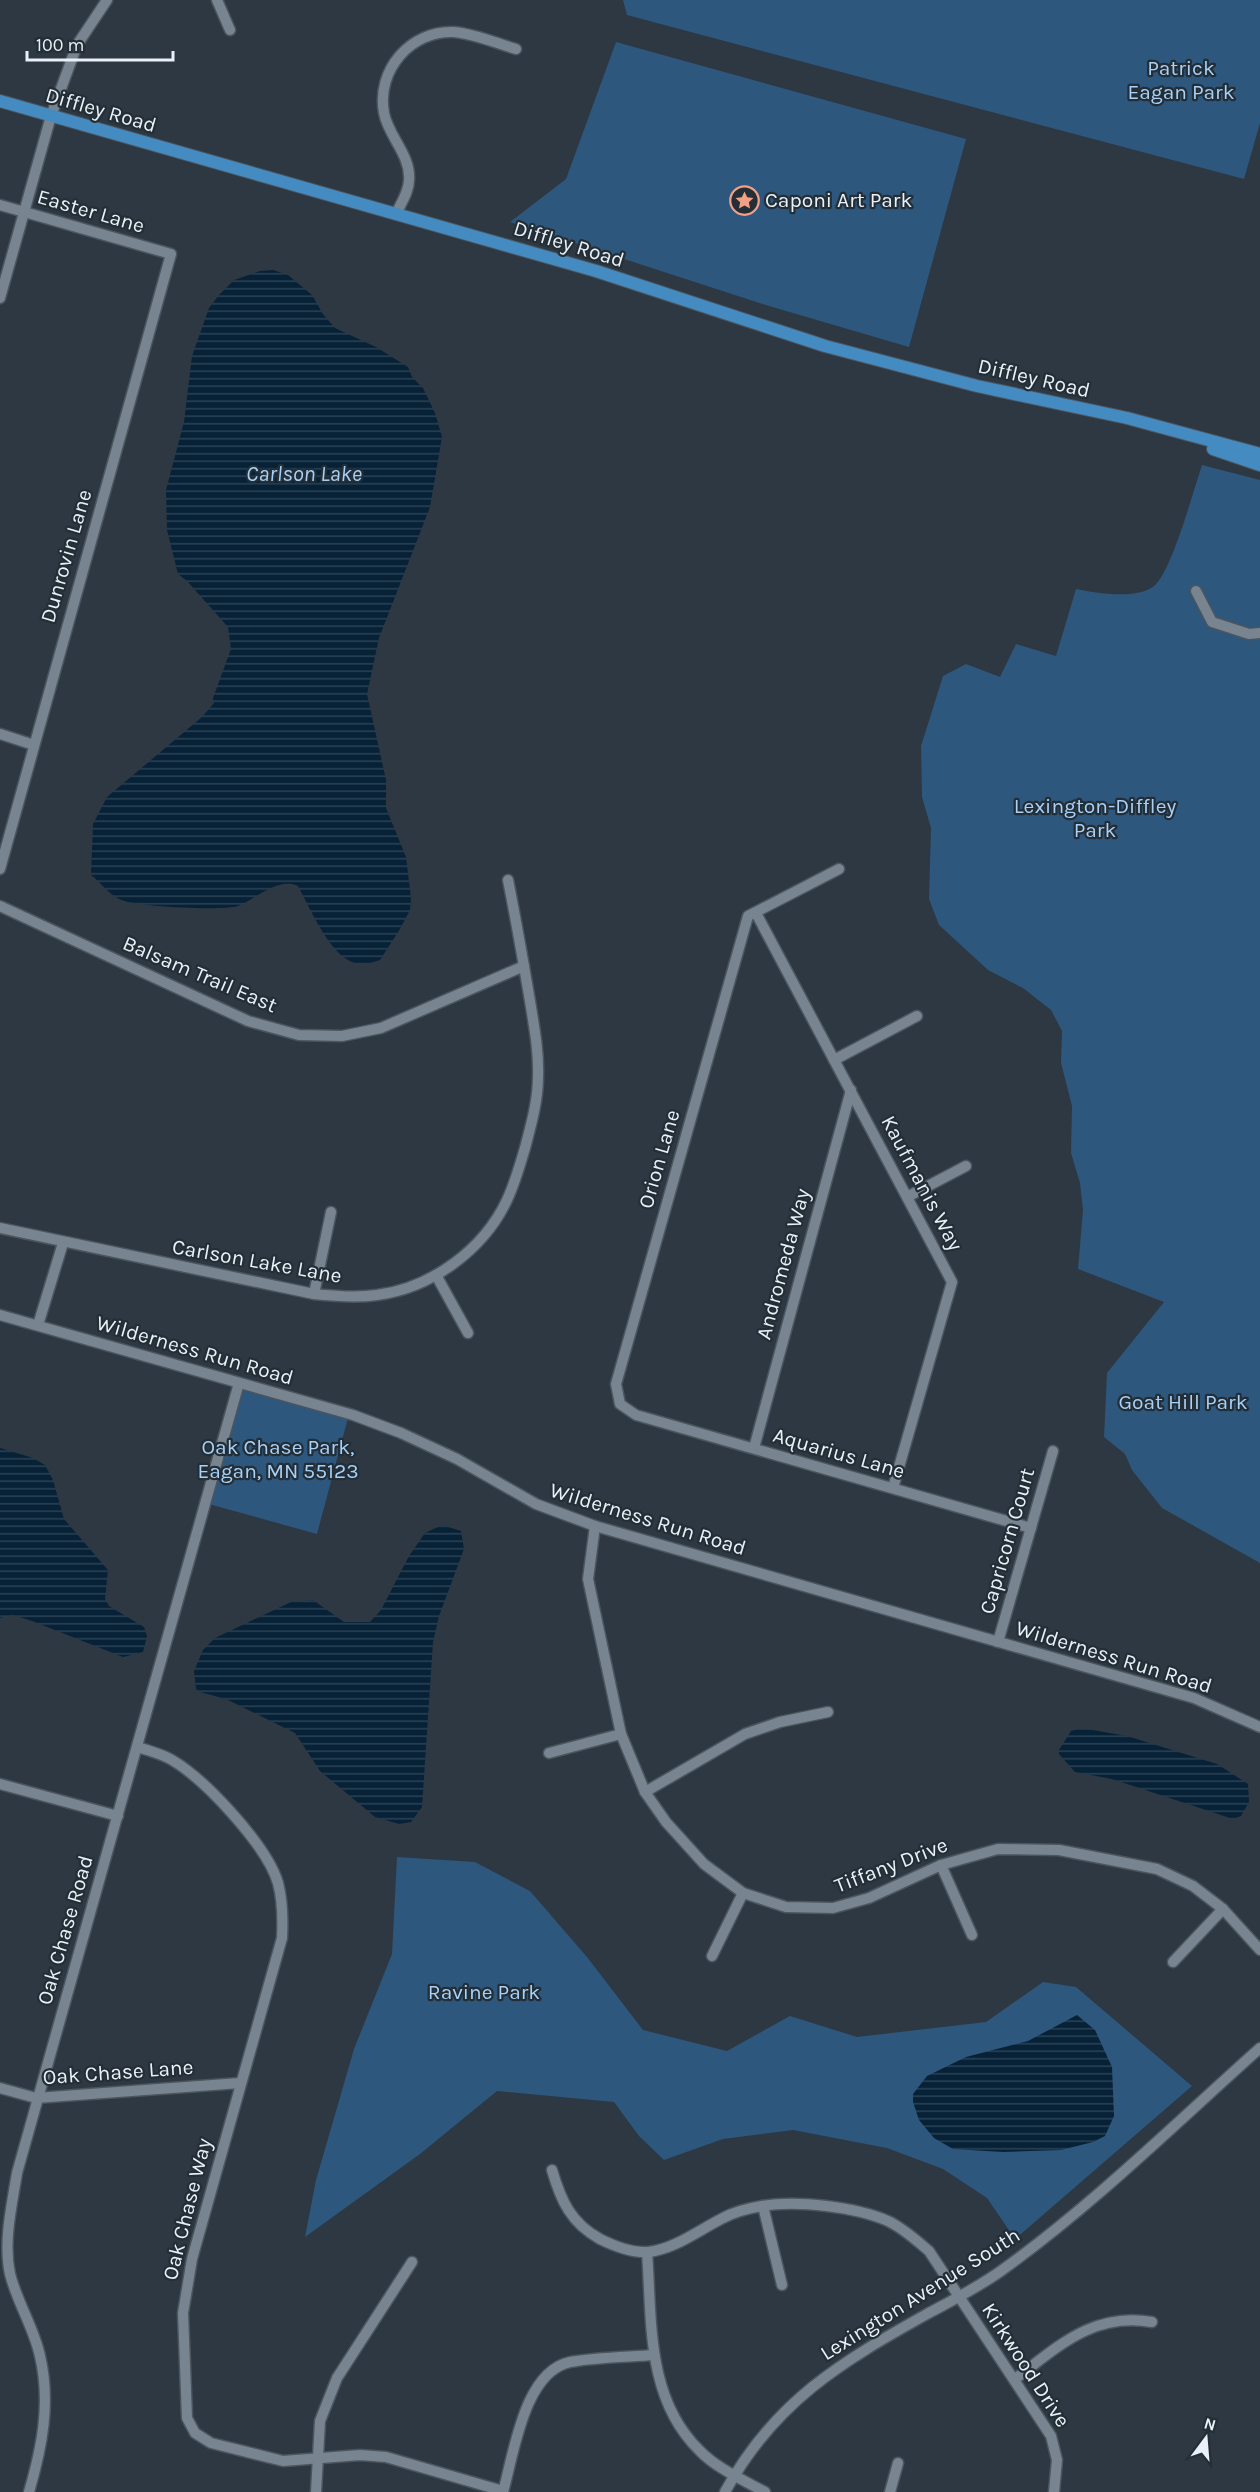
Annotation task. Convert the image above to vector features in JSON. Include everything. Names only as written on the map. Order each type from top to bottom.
[{"type":"main road","name":"Diffley Road","points":[[0,101],[596,271],[825,346],[977,386],[1127,418],[1260,454]]},
{"type":"main road","name":"Diffley Road","points":[[1127,418],[1260,465]]},
{"type":"street","points":[[0,298],[51,116],[77,45],[107,0]]},
{"type":"street","points":[[217,0],[230,30]]},
{"type":"street","points":[[396,214],[410,180],[408,165],[387,124],[382,106],[384,86],[395,60],[417,41],[444,33],[464,34],[516,49]]},
{"type":"street","name":"Easter Lane","points":[[0,205],[171,254]]},
{"type":"street","name":"Dunrovin Lane","points":[[0,869],[171,254]]},
{"type":"street","points":[[1196,591],[1212,622],[1249,634],[1260,633]]},
{"type":"street","points":[[0,734],[34,745]]},
{"type":"street","points":[[756,913],[839,869]]},
{"type":"street","name":"Carlson Lake Lane","points":[[0,1228],[314,1294],[347,1297],[378,1295],[408,1288],[436,1275],[467,1253],[489,1229],[507,1200],[519,1169],[534,1113],[538,1078],[537,1047],[508,880]]},
{"type":"street","name":"Balsam Trail East","points":[[0,906],[248,1021],[299,1035],[342,1036],[381,1028],[524,966]]},
{"type":"street","name":"Kaufmanis Way","points":[[756,913],[952,1282],[893,1488]]},
{"type":"street","name":"Orion Lane","points":[[636,1415],[620,1404],[616,1384],[748,916],[756,913]]},
{"type":"street","points":[[834,1060],[917,1016]]},
{"type":"street","name":"Andromeda Way","points":[[754,1448],[850,1090]]},
{"type":"street","points":[[907,1197],[966,1166]]},
{"type":"street","points":[[314,1294],[331,1212]]},
{"type":"street","points":[[38,1325],[63,1243]]},
{"type":"street","points":[[436,1275],[468,1333]]},
{"type":"street","name":"Wilderness Run Road","points":[[0,1315],[353,1415],[401,1433],[457,1459],[536,1504],[595,1526],[1194,1698],[1260,1727]]},
{"type":"street","name":"Oak Chase Road","points":[[29,2492],[42,2446],[46,2402],[40,2355],[5,2274],[8,2226],[17,2173],[36,2098],[138,1747],[239,1383]]},
{"type":"street","name":"Aquarius Lane","points":[[636,1415],[1031,1528]]},
{"type":"street","name":"Capricorn Court","points":[[998,1642],[1053,1451]]},
{"type":"street","name":"Tiffany Drive","points":[[595,1526],[588,1579],[621,1734],[645,1792],[666,1822],[704,1864],[743,1893],[786,1907],[833,1908],[869,1898],[941,1864],[998,1849],[1059,1850],[1157,1869],[1193,1886],[1222,1909],[1260,1950]]},
{"type":"street","points":[[645,1792],[745,1734],[780,1722],[828,1712]]},
{"type":"street","points":[[549,1754],[621,1734]]},
{"type":"street","name":"Oak Chase Way","points":[[138,1747],[170,1759],[196,1777],[257,1842],[278,1882],[283,1910],[282,1938],[192,2259],[183,2313],[187,2418],[195,2433],[211,2443],[283,2461],[360,2455],[386,2457],[503,2492]]},
{"type":"street","points":[[0,1784],[118,1816]]},
{"type":"street","points":[[941,1864],[972,1935]]},
{"type":"street","points":[[712,1956],[743,1893]]},
{"type":"street","points":[[1173,1962],[1222,1909]]},
{"type":"street","name":"Lexington Avenue South","points":[[725,2492],[762,2437],[793,2403],[833,2370],[1003,2270],[1052,2233],[1260,2048]]},
{"type":"street","name":"Oak Chase Lane","points":[[0,2088],[36,2098],[240,2083]]},
{"type":"street","points":[[552,2170],[560,2199],[585,2231],[615,2247],[647,2252],[654,2355],[663,2395],[678,2426],[700,2452],[765,2492]]},
{"type":"street","name":"Kirkwood Drive","points":[[647,2252],[676,2243],[725,2217],[763,2206],[815,2205],[861,2212],[889,2222],[905,2231],[928,2251],[1051,2436],[1057,2460],[1054,2492]]},
{"type":"street","points":[[763,2206],[782,2285]]},
{"type":"street","points":[[316,2492],[320,2421],[337,2378],[411,2262]]},
{"type":"street","points":[[1015,2379],[1073,2336],[1099,2324],[1136,2320],[1152,2322]]},
{"type":"street","points":[[503,2492],[529,2399],[546,2375],[568,2362],[654,2355]]},
{"type":"street","points":[[890,2492],[898,2463]]},
{"type":"green space","name":"Patrick Eagan Park","points":[[623,0],[1260,0],[1260,123],[1244,179],[627,15]]},
{"type":"green space","name":"Caponi Art Park","points":[[616,42],[966,139],[909,347],[769,306],[510,222],[566,179]]},
{"type":"green space","name":"Lexington-Diffley Park","points":[[1202,465],[1260,480],[1260,1563],[1162,1508],[1132,1470],[1125,1454],[1104,1437],[1107,1373],[1164,1302],[1078,1269],[1083,1210],[1080,1183],[1071,1153],[1072,1106],[1061,1063],[1062,1031],[1051,1010],[1023,988],[988,970],[939,925],[929,899],[931,828],[922,797],[921,746],[943,676],[966,664],[1000,677],[1016,644],[1056,656],[1076,589],[1105,594],[1127,594],[1137,593],[1154,586],[1161,578],[1175,548]]},
{"type":"green space","name":"Oak Chase Park, Eagan, MN 55123","points":[[239,1383],[349,1414],[317,1534],[205,1503]]},
{"type":"green space","name":"Ravine Park","points":[[397,1857],[475,1862],[530,1891],[587,1957],[643,2030],[727,2051],[790,2016],[857,2037],[986,2022],[1043,1982],[1076,1987],[1192,2086],[1015,2239],[987,2198],[943,2169],[887,2148],[793,2130],[723,2139],[664,2160],[639,2136],[614,2102],[497,2091],[420,2154],[305,2237],[316,2180],[354,2049],[392,1954]]},
{"type":"water","name":"Carlson Lake","points":[[273,270],[288,275],[312,295],[323,314],[335,328],[376,347],[408,367],[412,377],[423,388],[435,413],[442,437],[430,507],[379,638],[367,694],[386,780],[386,808],[406,857],[411,898],[410,910],[380,960],[366,964],[352,962],[335,949],[320,929],[298,886],[283,884],[238,906],[178,907],[142,904],[119,899],[91,875],[93,824],[107,797],[202,717],[214,703],[213,698],[231,649],[228,627],[178,574],[167,530],[166,490],[184,422],[192,356],[209,308],[234,280],[260,271]]},
{"type":"water","points":[[0,1448],[33,1458],[45,1465],[53,1480],[64,1519],[108,1570],[105,1599],[109,1606],[144,1627],[147,1636],[143,1652],[123,1657],[32,1621],[13,1615],[0,1618]]},
{"type":"water","points":[[442,1525],[461,1531],[464,1549],[439,1616],[433,1642],[422,1807],[411,1822],[399,1824],[375,1817],[320,1771],[295,1733],[226,1699],[200,1692],[196,1689],[194,1671],[203,1650],[215,1638],[291,1602],[313,1600],[344,1622],[370,1622],[381,1610],[409,1556],[425,1533]]},
{"type":"water","points":[[1081,1728],[1127,1736],[1217,1764],[1248,1784],[1249,1802],[1241,1816],[1233,1819],[1112,1779],[1075,1772],[1059,1754],[1059,1750],[1071,1731]]},
{"type":"water","points":[[1077,2015],[1095,2030],[1112,2067],[1114,2116],[1105,2136],[1093,2142],[1061,2150],[1003,2152],[953,2149],[934,2138],[919,2120],[913,2094],[927,2076],[966,2057],[1028,2041]]},
{"type":"place","name":"Caponi Art Park","points":[[744,200]]},
{"type":"park label","name":"Goat Hill Park","points":[[1183,1402]]}]
